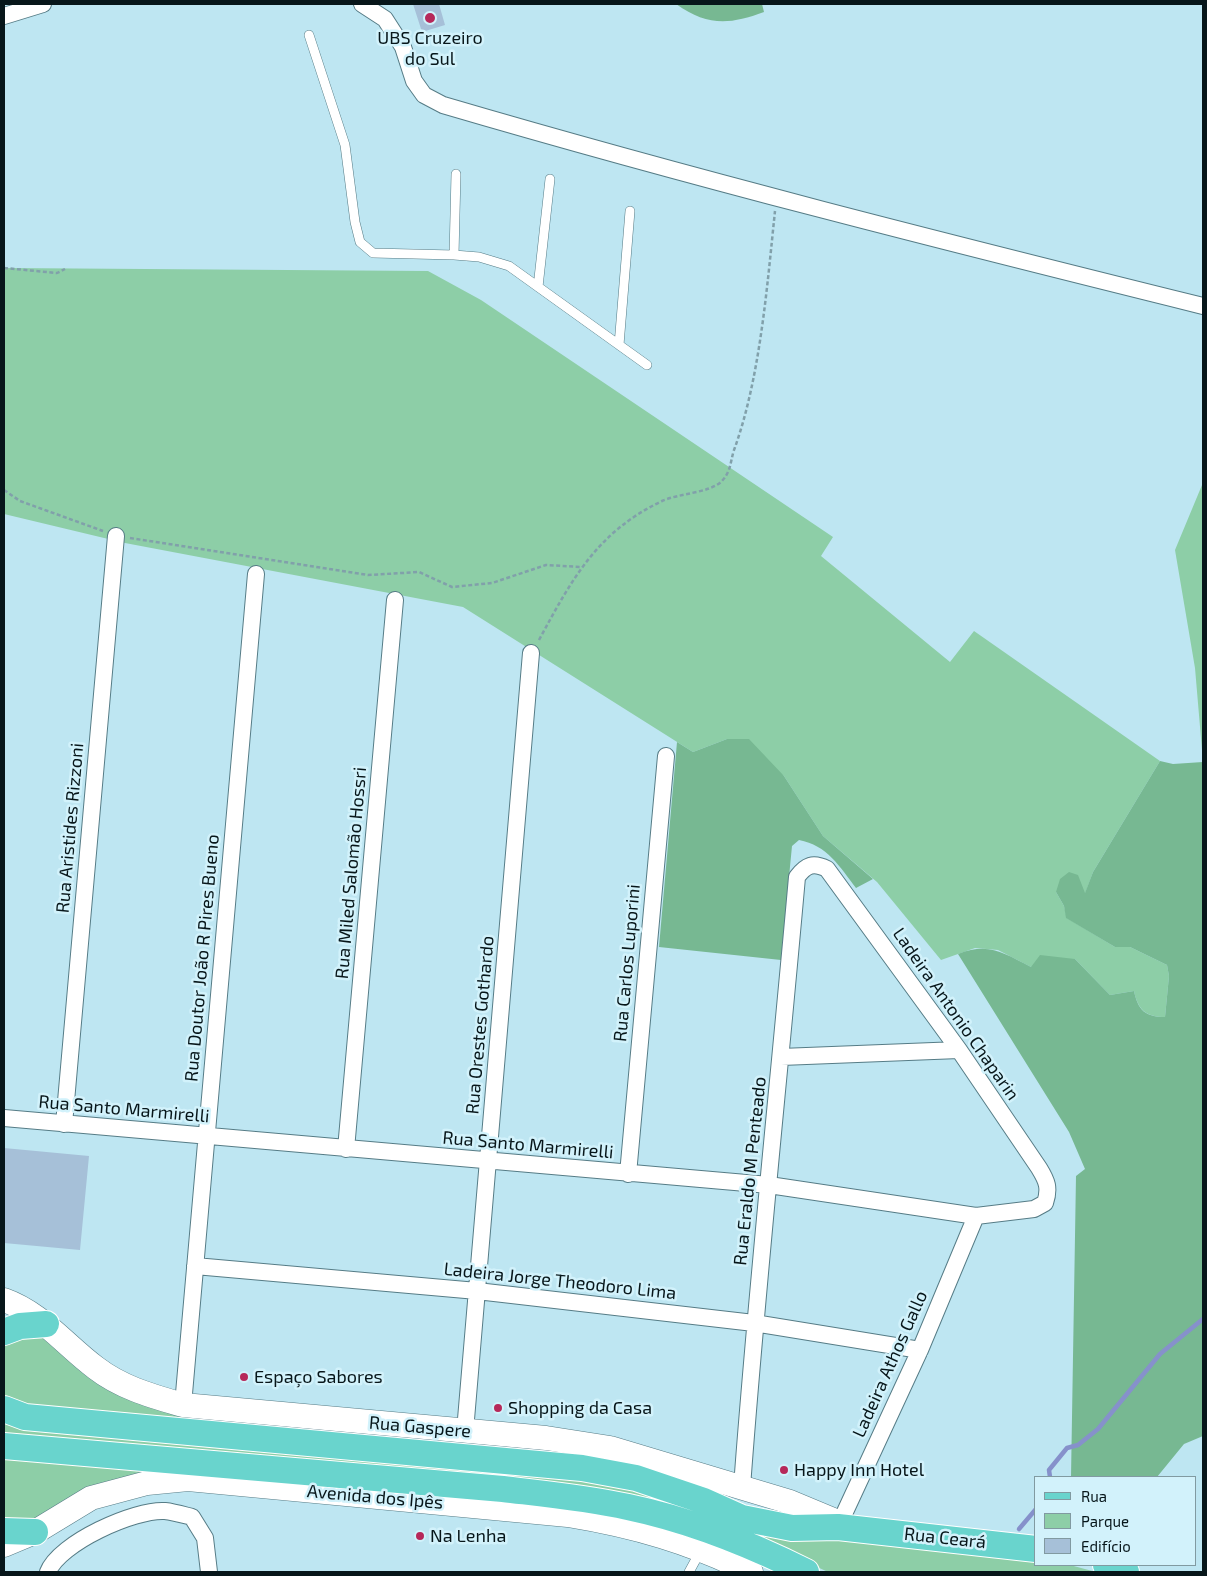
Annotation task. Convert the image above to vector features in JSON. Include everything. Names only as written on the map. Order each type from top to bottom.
[{"type":"main road","points":[[4,1332],[20,1326],[46,1324]]},
{"type":"main road","name":"Rua Ceará","points":[[4,1409],[25,1416],[582,1468],[644,1481],[755,1521],[792,1528],[844,1526],[1034,1549]]},
{"type":"main road","points":[[4,1446],[504,1489],[628,1506],[687,1523],[736,1540],[806,1572]]},
{"type":"main road","points":[[4,1531],[35,1532]]},
{"type":"main road","points":[[1109,1566],[1126,1572]]},
{"type":"street","points":[[4,16],[42,4]]},
{"type":"street","points":[[362,4],[385,19],[403,48],[414,81],[424,95],[443,105],[602,152],[1203,306]]},
{"type":"street","name":"Rua Aristides Rizzoni","points":[[64,1124],[116,536]]},
{"type":"street","name":"Rua Doutor João R Pires Bueno","points":[[183,1405],[256,574]]},
{"type":"street","name":"Rua Miled Salomão Hossri","points":[[346,1149],[395,600]]},
{"type":"street","name":"Rua Orestes Gothardo","points":[[465,1431],[532,653]]},
{"type":"street","name":"Rua Carlos Luporini","points":[[628,1174],[666,756]]},
{"type":"street","name":"Ladeira Antonio Chaparin","points":[[810,865],[818,864],[827,869],[959,1050],[1047,1181],[1049,1192],[1045,1203]]},
{"type":"street","name":"Rua Eraldo M Penteado","points":[[742,1487],[754,1323],[769,1186],[797,877],[805,867],[810,865]]},
{"type":"street","points":[[781,1057],[959,1050]]},
{"type":"street","name":"Rua Santo Marmirelli","points":[[4,1118],[769,1186],[976,1216],[1034,1209],[1045,1203]]},
{"type":"street","name":"Ladeira Athos Gallo","points":[[844,1526],[976,1216]]},
{"type":"street","name":"Ladeira Jorge Theodoro Lima","points":[[195,1266],[477,1291],[754,1323],[920,1350]]},
{"type":"street","name":"Rua Gaspere","points":[[4,1300],[28,1311],[46,1324],[95,1367],[114,1380],[135,1391],[183,1405],[546,1438],[610,1448],[790,1502],[844,1526]]},
{"type":"street","name":"Avenida dos Ipês","points":[[4,1545],[35,1532],[91,1498],[115,1490],[147,1483],[188,1479],[568,1515],[624,1524],[701,1550],[751,1572]]},
{"type":"street","points":[[48,1572],[51,1564],[81,1539],[120,1520],[164,1511],[192,1518],[205,1538],[209,1572]]},
{"type":"lane","points":[[309,35],[345,145],[355,222],[360,242],[373,253],[454,255],[479,258],[509,266],[647,364]]},
{"type":"lane","points":[[454,255],[456,174]]},
{"type":"lane","points":[[538,287],[550,179]]},
{"type":"lane","points":[[619,345],[630,211]]},
{"type":"lane","points":[[689,1572],[701,1550]]},
{"type":"path","points":[[532,653],[581,567],[618,527],[676,495],[711,489],[730,471],[733,452],[743,430],[752,384],[777,197]]},
{"type":"path","points":[[4,268],[57,273],[65,269]]},
{"type":"path","points":[[4,490],[20,501],[116,536],[368,576],[419,572],[452,587],[492,583],[546,565],[581,567]]},
{"type":"green space","points":[[676,4],[762,4],[764,12],[729,21],[708,20]]},
{"type":"green space","points":[[4,268],[428,271],[481,300],[833,537],[821,556],[950,662],[974,631],[1160,761],[1093,872],[1085,894],[1056,892],[1064,906],[1067,918],[1115,947],[1130,947],[1167,965],[1169,976],[1165,1017],[1153,1016],[1144,1011],[1138,1003],[1134,991],[1110,995],[1075,959],[1031,967],[998,950],[975,948],[941,960],[877,882],[823,836],[784,776],[727,739],[693,752],[463,607],[125,543],[4,514]]},
{"type":"green space","points":[[1202,485],[1203,762],[1195,668],[1175,550]]},
{"type":"green space","points":[[727,739],[749,739],[784,776],[823,836],[873,879],[856,888],[825,852],[799,840],[792,846],[781,960],[659,947],[677,742],[693,752]]},
{"type":"green space","points":[[1160,761],[1173,764],[1203,762],[1203,1436],[1184,1444],[1158,1476],[1071,1476],[1076,1176],[1085,1169],[1069,1132],[958,954],[987,949],[1004,954],[1031,967],[1040,955],[1075,959],[1110,995],[1134,991],[1140,1008],[1147,1014],[1165,1017],[1169,976],[1167,965],[1130,947],[1115,947],[1066,918],[1064,906],[1056,892],[1060,879],[1069,872],[1078,875],[1085,893],[1093,872]]},
{"type":"green space","points":[[44,1337],[77,1366],[109,1388],[126,1398],[144,1405],[187,1416],[187,1423],[4,1401],[4,1340]]},
{"type":"green space","points":[[4,1423],[557,1474],[661,1494],[1034,1558],[1034,1566],[1074,1566],[1096,1572],[828,1572],[776,1548],[4,1437]]},
{"type":"green space","points":[[4,1453],[181,1469],[86,1490],[25,1524],[4,1525]]},
{"type":"building","name":"UBS Cruzeiro do Sul","points":[[413,4],[439,4],[445,25],[422,32]]},
{"type":"building","points":[[4,1148],[89,1156],[80,1250],[4,1243]]},
{"type":"waterway","points":[[1050,1476],[1049,1470],[1067,1448],[1078,1445],[1098,1429],[1160,1354],[1203,1319]]},
{"type":"waterway","points":[[1019,1529],[1034,1511]]},
{"type":"place","name":"UBS Cruzeiro do Sul","points":[[430,18]]},
{"type":"place","name":"Espaço Sabores","points":[[244,1377]]},
{"type":"place","name":"Shopping da Casa","points":[[498,1408]]},
{"type":"place","name":"Happy Inn Hotel","points":[[784,1470]]},
{"type":"place","name":"Na Lenha","points":[[420,1536]]}]
